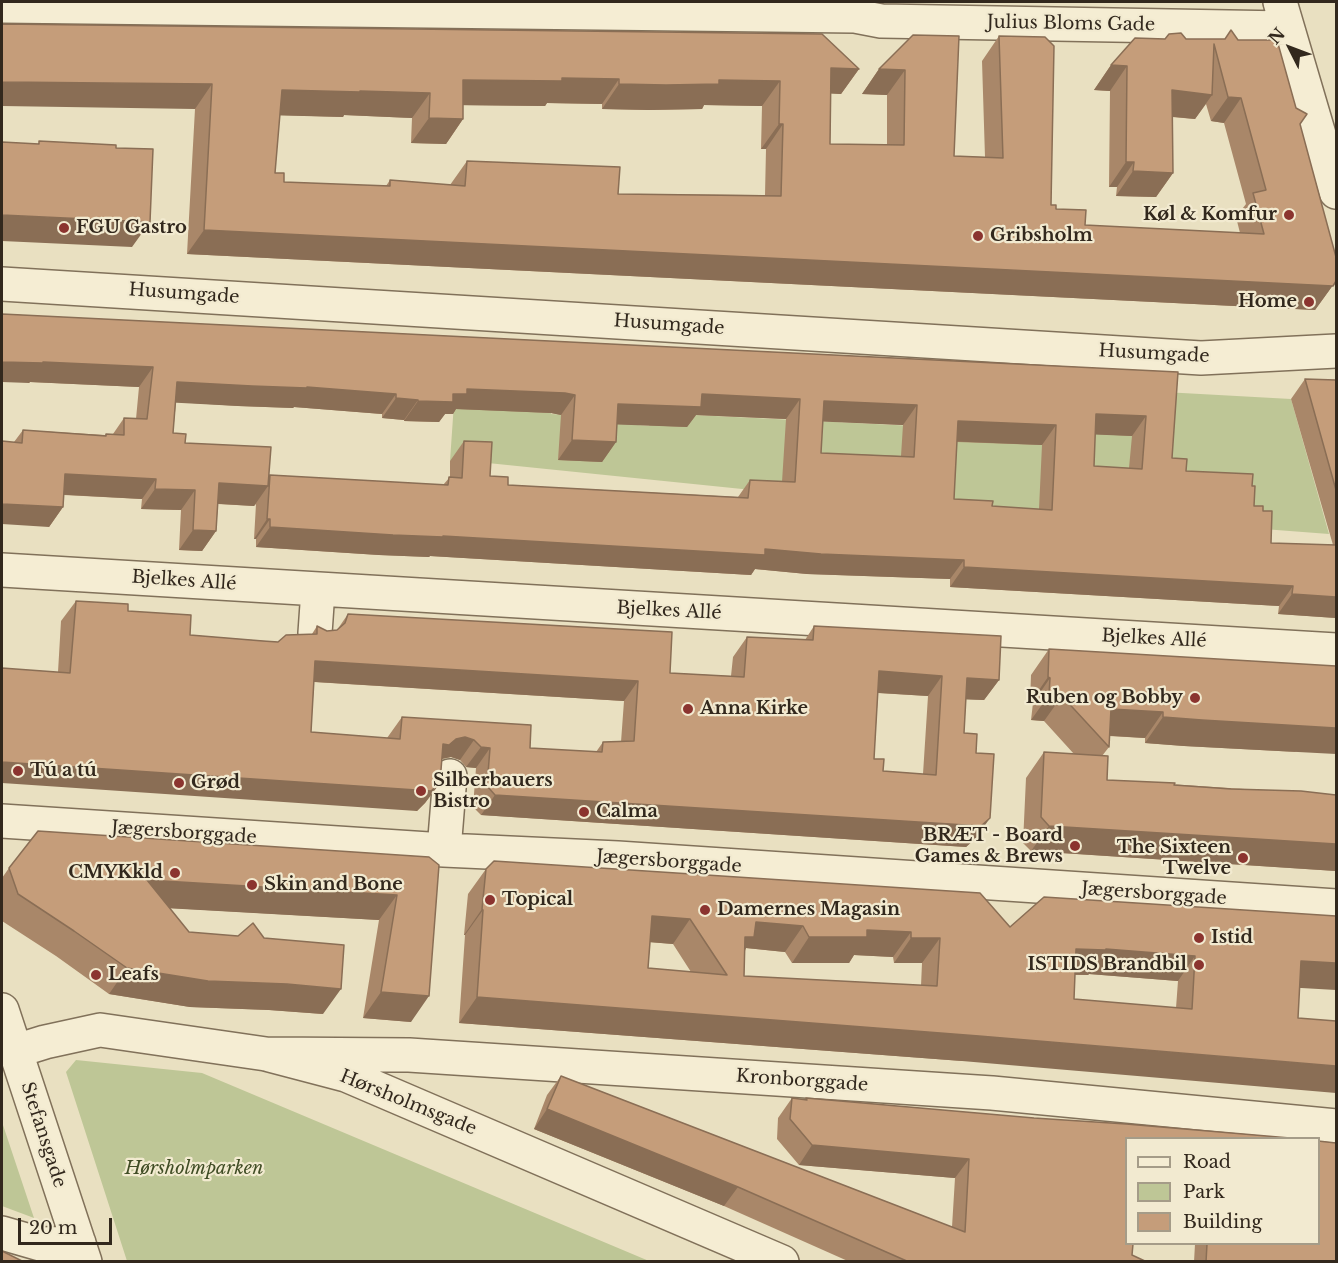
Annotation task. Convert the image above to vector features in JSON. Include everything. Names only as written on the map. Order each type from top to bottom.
[{"type":"street","name":"Julius Bloms Gade","points":[[2,6],[89,4],[856,9],[881,21],[1283,15]]},
{"type":"street","points":[[1283,15],[1336,192]]},
{"type":"street","name":"Husumgade","points":[[2,284],[1189,357],[1336,351]]},
{"type":"street","name":"Bjelkes Allé","points":[[2,570],[1336,650]]},
{"type":"street","points":[[315,633],[318,590]]},
{"type":"street","points":[[444,850],[450,776]]},
{"type":"street","name":"Jægersborggade","points":[[2,821],[444,850],[618,858],[1336,906]]},
{"type":"street","name":"Stefansgade","points":[[2,1010],[82,1252]]},
{"type":"street","name":"Hørsholmsgade","points":[[16,1051],[100,1030],[266,1054],[346,1075],[782,1262]]},
{"type":"street","name":"Kronborggade","points":[[266,1054],[409,1055],[968,1091],[1336,1126]]},
{"type":"street","points":[[2,1233],[40,1244],[82,1252]]},
{"type":"green space","points":[[1164,392],[1291,399],[1329,534],[752,490],[450,461],[454,403],[552,408],[551,414],[649,426],[655,413],[915,426],[1014,437],[1013,444],[1024,444]]},
{"type":"green space","name":"Hørsholmparken","points":[[76,1060],[202,1073],[649,1261],[127,1261],[66,1072]]},
{"type":"green space","points":[[2,1122],[34,1218],[2,1206]]},
{"type":"building","points":[[2,24],[822,34],[859,69],[831,68],[830,144],[904,145],[905,70],[879,69],[913,35],[959,36],[954,156],[1003,158],[999,36],[1045,37],[1054,46],[1051,205],[1056,205],[1056,209],[1086,210],[1085,225],[1264,234],[1253,193],[1266,190],[1241,98],[1228,97],[1214,44],[1212,95],[1172,90],[1173,173],[1133,171],[1134,162],[1126,162],[1127,66],[1111,65],[1135,38],[1165,39],[1169,34],[1181,33],[1186,39],[1225,39],[1231,30],[1238,40],[1277,40],[1296,108],[1307,114],[1300,124],[1336,257],[1336,281],[1333,286],[204,230],[212,84],[2,82]],"holes":[[[619,79],[619,84],[666,85],[719,84],[719,80],[780,81],[779,124],[783,124],[781,196],[618,194],[620,167],[467,161],[465,186],[390,180],[390,186],[284,182],[284,173],[275,173],[282,90],[430,93],[429,118],[463,119],[463,80]]]},
{"type":"building","points":[[39,141],[153,149],[150,222],[2,215],[2,142],[39,144]]},
{"type":"building","points":[[2,314],[1178,372],[1172,458],[1187,459],[1186,471],[1253,474],[1254,506],[1263,506],[1263,511],[1272,511],[1271,543],[1336,545],[1336,597],[1292,594],[1293,586],[964,567],[964,560],[821,554],[765,549],[765,555],[393,535],[270,527],[270,519],[267,519],[270,475],[448,485],[449,477],[462,478],[464,441],[492,442],[490,476],[508,477],[508,485],[748,498],[750,480],[795,482],[800,399],[702,394],[701,407],[618,404],[616,442],[572,440],[575,395],[565,393],[467,389],[467,394],[453,394],[453,402],[418,401],[396,398],[396,394],[307,387],[177,382],[173,433],[186,434],[185,443],[271,447],[268,486],[219,483],[216,531],[193,530],[195,490],[155,489],[156,479],[65,474],[63,507],[2,504],[2,441],[22,443],[23,430],[106,436],[106,434],[124,435],[124,418],[147,419],[153,367],[2,362]],"holes":[[[824,401],[917,405],[914,457],[821,453]],[[1096,414],[1146,416],[1142,469],[1094,466]],[[958,421],[1056,425],[1052,510],[992,506],[993,501],[954,499]]]},
{"type":"building","points":[[1305,379],[1336,380],[1336,490]]},
{"type":"building","points":[[76,601],[128,604],[128,611],[191,615],[190,635],[278,642],[286,635],[317,634],[317,626],[327,631],[337,630],[345,623],[348,614],[672,632],[670,673],[744,677],[747,637],[813,640],[814,626],[1001,636],[999,680],[967,678],[964,733],[977,734],[976,753],[994,754],[990,818],[981,826],[495,795],[487,786],[490,748],[481,747],[474,740],[465,737],[456,739],[449,745],[443,744],[440,783],[431,791],[2,762],[2,668],[70,673]],"holes":[[[315,661],[638,681],[634,741],[603,742],[602,752],[530,748],[531,725],[402,717],[400,739],[311,732]],[[879,671],[942,676],[936,775],[883,771],[884,759],[874,759]]]},
{"type":"building","points":[[1049,649],[1336,666],[1336,728],[1163,717],[1163,712],[1111,709],[1109,747],[1062,696],[1049,695]]},
{"type":"building","points":[[1044,752],[1108,756],[1107,780],[1336,795],[1336,844],[1049,826],[1041,817]]},
{"type":"building","points":[[38,831],[429,857],[439,865],[429,996],[381,992],[397,895],[147,880],[189,932],[238,936],[253,923],[264,938],[344,945],[341,989],[208,981],[127,968],[18,894],[9,868]]},
{"type":"building","points":[[494,861],[980,893],[1010,927],[1044,897],[1336,916],[1336,963],[1301,961],[1298,1018],[1336,1021],[1336,1066],[477,997],[486,869]],"holes":[[[652,916],[690,919],[727,975],[648,968]],[[756,922],[803,926],[809,937],[867,937],[867,930],[911,932],[911,938],[940,938],[937,986],[744,976],[745,937],[754,937]],[[1076,949],[1195,956],[1192,1009],[1074,999]]]},
{"type":"building","points":[[561,1076],[965,1232],[969,1159],[812,1145],[790,1119],[792,1098],[1278,1137],[1125,1137],[1125,1245],[1133,1245],[1132,1255],[1147,1262],[909,1262],[738,1187],[547,1109]]},
{"type":"building","points":[[1320,1141],[1336,1143],[1336,1262],[1206,1262],[1207,1245],[1320,1245]]},
{"type":"building","points":[[2,1251],[24,1262],[2,1262]]},
{"type":"place","name":"Køl & Komfur","points":[[1289,215]]},
{"type":"place","name":"FGU Gastro","points":[[64,228]]},
{"type":"place","name":"Gribsholm","points":[[978,236]]},
{"type":"place","name":"Home","points":[[1309,302]]},
{"type":"place","name":"Ruben og Bobby","points":[[1195,698]]},
{"type":"place","name":"Anna Kirke","points":[[688,709]]},
{"type":"place","name":"Tú a tú","points":[[18,771]]},
{"type":"place","name":"Grød","points":[[179,783]]},
{"type":"place","name":"Silberbauers Bistro","points":[[421,791]]},
{"type":"place","name":"Calma","points":[[584,812]]},
{"type":"place","name":"BRÆT - Board Games & Brews","points":[[1075,846]]},
{"type":"place","name":"The Sixteen Twelve","points":[[1243,858]]},
{"type":"place","name":"CMYKkld","points":[[175,873]]},
{"type":"place","name":"Skin and Bone","points":[[252,885]]},
{"type":"place","name":"Topical","points":[[490,900]]},
{"type":"place","name":"Damernes Magasin","points":[[705,910]]},
{"type":"place","name":"Istid","points":[[1199,938]]},
{"type":"place","name":"ISTIDS Brandbil","points":[[1199,965]]},
{"type":"place","name":"Leafs","points":[[96,975]]}]
